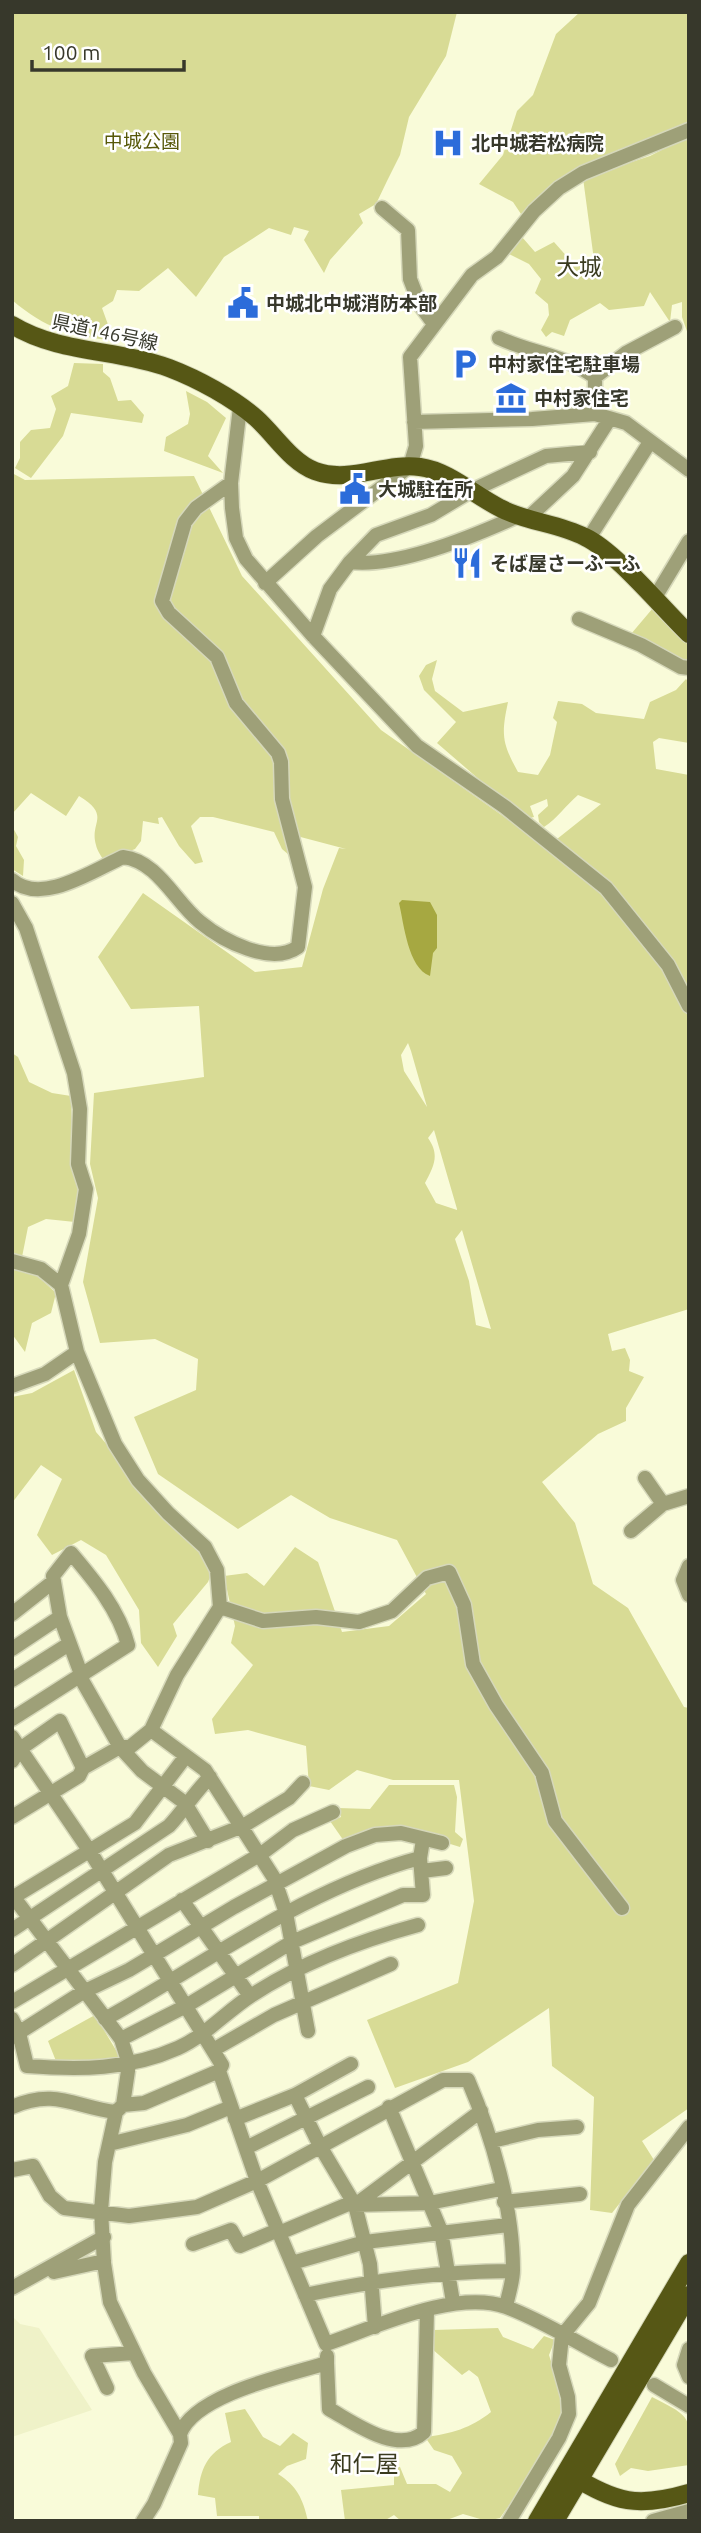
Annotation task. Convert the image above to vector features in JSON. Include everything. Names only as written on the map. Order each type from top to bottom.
[{"type":"main road","name":"県道146号線","points":[[12,325],[55,344],[147,360],[196,381],[255,418],[297,460],[316,472],[345,475],[410,466],[438,472],[523,517],[570,529],[589,538],[687,630]]},
{"type":"main road","points":[[555,2521],[572,2476],[689,2263]]},
{"type":"main road","points":[[537,2521],[572,2476],[689,2295]]},
{"type":"main road","points":[[572,2476],[599,2491],[631,2503],[655,2502],[689,2493]]},
{"type":"street","points":[[265,583],[317,537],[410,466],[416,446],[410,357],[472,275],[497,257],[534,211],[559,188],[583,173],[689,130]]},
{"type":"street","points":[[382,208],[408,230],[410,279],[420,305],[433,324]]},
{"type":"street","points":[[595,377],[626,353],[675,327]]},
{"type":"street","points":[[499,338],[521,348],[550,353],[574,362],[595,377]]},
{"type":"street","points":[[595,377],[595,414]]},
{"type":"street","points":[[240,407],[231,483],[236,538],[246,559],[313,636],[417,746],[505,807],[606,888],[668,965],[689,1006]]},
{"type":"street","points":[[414,422],[531,419],[595,414],[626,423],[689,470]]},
{"type":"street","points":[[350,562],[375,564],[402,560],[523,517],[573,476],[609,420]]},
{"type":"street","points":[[589,538],[650,442]]},
{"type":"street","points":[[313,636],[330,589],[350,562],[376,535],[431,515],[471,491],[546,456],[590,452]]},
{"type":"street","points":[[12,880],[19,887],[35,891],[54,886],[123,857],[131,858],[156,874],[198,922],[212,931],[264,956],[288,954],[298,947],[305,887],[282,799],[281,762],[278,753],[236,703],[217,657],[169,613],[162,601],[185,522],[197,508],[231,483]]},
{"type":"street","points":[[654,599],[689,541]]},
{"type":"street","points":[[579,619],[688,669]]},
{"type":"street","points":[[12,903],[26,928],[74,1073],[79,1108],[78,1164],[86,1189],[79,1234],[61,1285],[77,1352],[115,1444],[138,1480],[167,1513],[205,1547],[217,1570],[220,1607],[177,1675],[150,1730],[130,1747],[120,1747],[83,1768],[79,1776],[12,1817]]},
{"type":"street","points":[[12,1261],[41,1269],[61,1285]]},
{"type":"street","points":[[12,1386],[45,1374],[77,1352]]},
{"type":"street","points":[[645,1478],[663,1504]]},
{"type":"street","points":[[631,1531],[663,1504],[689,1496]]},
{"type":"street","points":[[12,1719],[81,1674],[128,1645],[123,1627],[99,1586],[71,1553],[53,1576],[60,1617],[81,1674],[83,1682],[120,1747],[142,1771],[185,1802],[208,1841]]},
{"type":"street","points":[[689,1566],[683,1580],[689,1595]]},
{"type":"street","points":[[220,1607],[263,1620],[316,1617],[359,1622],[392,1611],[427,1578],[449,1572],[464,1605],[473,1664],[496,1705],[542,1773],[555,1821],[622,1908]]},
{"type":"street","points":[[12,1614],[54,1581]]},
{"type":"street","points":[[12,1649],[60,1617]]},
{"type":"street","points":[[12,1680],[69,1644]]},
{"type":"street","points":[[12,2107],[58,2097],[94,2110],[119,2109],[144,2103],[219,2071],[222,2065],[91,1853],[51,1793],[15,1749],[60,1721],[83,1768]]},
{"type":"street","points":[[150,1730],[209,1777],[261,1854],[276,1884],[286,1913],[308,2031]]},
{"type":"street","points":[[143,2521],[154,2504],[181,2443],[180,2434],[134,2353],[110,2302],[104,2261],[101,2211],[109,2144],[129,2064],[121,2039],[13,1897],[91,1853],[135,1823],[186,1756]]},
{"type":"street","points":[[12,1930],[169,1826],[181,1812],[185,1802],[209,1777]]},
{"type":"street","points":[[12,1965],[169,1855],[243,1826],[289,1798],[303,1783]]},
{"type":"street","points":[[12,2002],[261,1854],[293,1830],[333,1812]]},
{"type":"street","points":[[16,2035],[83,1992],[346,1846],[375,1835],[401,1833],[442,1843]]},
{"type":"street","points":[[121,2039],[186,2006],[292,1942],[403,1895],[423,1895],[423,1840]]},
{"type":"street","points":[[105,2019],[286,1913],[372,1871],[421,1864],[446,1868]]},
{"type":"street","points":[[182,1900],[250,1996]]},
{"type":"street","points":[[12,2019],[19,2068],[82,2070],[129,2064],[179,2048],[250,1996],[295,1971],[368,1938],[418,1925]]},
{"type":"street","points":[[213,2050],[302,2001],[391,1964]]},
{"type":"street","points":[[109,2144],[295,2095],[351,2064]]},
{"type":"street","points":[[219,2071],[257,2181],[326,2344],[329,2409],[385,2438],[411,2439],[420,2436],[424,2432],[427,2311]]},
{"type":"street","points":[[12,2170],[33,2166],[50,2196],[64,2208],[129,2216],[197,2207],[257,2181],[443,2080],[468,2080],[492,2141],[508,2225],[513,2271],[506,2307]]},
{"type":"street","points":[[246,2148],[307,2120],[368,2087]]},
{"type":"street","points":[[295,2095],[320,2146],[354,2203],[372,2281],[375,2327]]},
{"type":"street","points":[[390,2107],[441,2231],[453,2302]]},
{"type":"street","points":[[193,2244],[231,2230],[240,2246],[354,2203],[412,2164],[481,2111]]},
{"type":"street","points":[[492,2141],[538,2130],[576,2127]]},
{"type":"street","points":[[509,2521],[559,2438],[569,2414],[568,2396],[559,2365],[562,2336],[589,2303],[628,2205],[689,2127]]},
{"type":"street","points":[[354,2203],[429,2203],[502,2195],[580,2194]]},
{"type":"street","points":[[292,2263],[365,2242],[508,2225]]},
{"type":"street","points":[[12,2288],[39,2276],[104,2237]]},
{"type":"street","points":[[39,2276],[104,2261]]},
{"type":"street","points":[[305,2295],[372,2281],[447,2271],[513,2271]]},
{"type":"street","points":[[326,2344],[453,2302],[476,2301],[506,2307],[611,2360]]},
{"type":"street","points":[[689,2349],[684,2365],[689,2376]]},
{"type":"street","points":[[107,2388],[92,2356],[134,2353]]},
{"type":"street","points":[[180,2434],[185,2422],[228,2395],[327,2363]]},
{"type":"street","points":[[654,2385],[688,2404]]},
{"type":"street","points":[[653,2521],[689,2511]]},
{"type":"shaded area","points":[[402,900],[430,902],[437,915],[437,948],[433,953],[430,976],[412,955],[399,903]]},
{"type":"shaded area","points":[[12,2316],[20,2324],[39,2328],[92,2410],[12,2437]]},
{"type":"green space","name":"中城公園","points":[[12,12],[457,12],[446,56],[409,117],[400,155],[376,204],[359,214],[363,223],[330,260],[324,273],[304,240],[309,231],[294,227],[291,235],[269,228],[224,257],[196,297],[168,268],[139,291],[117,290],[113,301],[102,308],[114,341],[59,329],[36,318],[12,300]]},
{"type":"green space","points":[[580,12],[689,12],[689,123],[657,140],[618,150],[571,176],[521,214],[513,202],[479,184],[503,155],[517,111],[533,95],[556,34]]},
{"type":"green space","points":[[689,136],[689,337],[682,317],[682,302],[672,305],[670,322],[650,292],[644,306],[609,310],[600,303],[570,320],[564,336],[552,332],[546,337],[541,330],[549,315],[548,304],[535,293],[541,279],[529,264],[507,253],[522,237],[535,252],[554,242],[570,260],[596,275],[583,178],[650,156]]},
{"type":"green space","points":[[74,363],[103,364],[103,372],[110,378],[118,401],[131,400],[144,415],[142,423],[71,413],[63,436],[31,478],[15,468],[20,458],[20,442],[31,430],[50,428],[56,409],[51,396],[68,386]]},
{"type":"green space","points":[[186,391],[207,402],[226,418],[208,456],[223,473],[164,451],[166,437],[188,424],[190,414]]},
{"type":"green space","points":[[12,473],[25,480],[194,476],[242,576],[381,730],[547,847],[601,804],[578,795],[544,827],[539,822],[538,815],[548,806],[547,799],[530,806],[534,817],[525,819],[437,743],[456,722],[424,690],[419,676],[426,665],[437,660],[432,679],[435,691],[463,712],[508,702],[504,739],[509,753],[518,772],[538,775],[550,755],[557,722],[553,718],[558,701],[582,704],[596,713],[644,719],[650,702],[676,690],[686,679],[689,683],[689,743],[659,738],[653,742],[656,769],[689,775],[689,1309],[608,1334],[612,1351],[625,1348],[630,1360],[629,1371],[644,1377],[626,1408],[626,1421],[598,1434],[542,1482],[575,1523],[593,1584],[628,1608],[684,1707],[689,1708],[689,2108],[642,2141],[654,2160],[612,2213],[590,2210],[594,2097],[552,2066],[549,2008],[468,2062],[395,2088],[367,2020],[458,1983],[474,1901],[459,1780],[393,1780],[357,1770],[329,1790],[309,1786],[306,1746],[248,1730],[215,1734],[212,1719],[253,1665],[231,1643],[235,1626],[224,1576],[247,1573],[264,1586],[295,1547],[318,1562],[342,1632],[389,1626],[426,1594],[397,1540],[330,1518],[291,1495],[238,1529],[158,1474],[134,1417],[196,1390],[198,1359],[155,1339],[100,1343],[83,1282],[98,1198],[90,1164],[94,1093],[204,1077],[199,1006],[131,1009],[98,957],[143,893],[255,972],[302,967],[323,889],[339,848],[346,849],[293,835],[296,853],[289,855],[282,849],[274,832],[213,817],[200,817],[191,826],[203,862],[195,864],[179,846],[162,817],[158,818],[159,824],[143,821],[141,841],[135,849],[104,861],[97,849],[95,837],[97,814],[89,803],[79,796],[66,816],[31,793],[12,814]],"holes":[[[408,1043],[411,1051],[427,1107],[404,1071],[401,1055]],[[434,1130],[457,1210],[436,1203],[425,1183],[435,1155],[428,1138]],[[462,1230],[491,1329],[476,1325],[469,1281],[455,1239]]]},
{"type":"green space","points":[[653,608],[689,642],[689,661],[684,664],[631,634]]},
{"type":"green space","points":[[12,826],[18,837],[16,846],[24,860],[23,876],[12,869]]},
{"type":"green space","points":[[12,1053],[18,1057],[29,1082],[52,1093],[71,1096],[73,1163],[83,1191],[75,1222],[46,1219],[28,1227],[22,1257],[12,1256]]},
{"type":"green space","points":[[12,1266],[30,1269],[56,1293],[51,1313],[32,1323],[25,1352],[12,1334]]},
{"type":"green space","points":[[74,1370],[96,1432],[200,1552],[212,1572],[208,1582],[173,1624],[177,1636],[158,1667],[141,1643],[139,1610],[106,1555],[81,1540],[52,1555],[37,1535],[62,1479],[41,1465],[12,1503],[12,1397],[32,1393]]},
{"type":"green space","points":[[389,1785],[454,1785],[457,1797],[455,1832],[463,1839],[460,1847],[418,1834],[346,1844],[330,1821],[341,1817],[338,1808],[370,1809]]},
{"type":"green space","points":[[95,2015],[120,2057],[119,2062],[88,2064],[56,2061],[48,2041]]},
{"type":"green space","points":[[498,2328],[503,2337],[533,2349],[544,2336],[555,2340],[549,2355],[563,2397],[563,2410],[550,2442],[500,2518],[487,2521],[463,2514],[444,2521],[401,2521],[394,2515],[384,2521],[345,2521],[341,2490],[394,2485],[394,2466],[400,2467],[407,2484],[436,2484],[450,2492],[462,2473],[452,2456],[434,2450],[425,2437],[460,2429],[491,2412],[478,2377],[469,2370],[462,2375],[431,2348],[434,2330]]},
{"type":"green space","points":[[652,2397],[676,2410],[687,2421],[689,2465],[648,2471],[631,2468],[620,2476],[615,2464]]},
{"type":"green space","points":[[245,2409],[263,2437],[280,2446],[293,2433],[308,2443],[306,2459],[287,2466],[278,2474],[290,2483],[298,2494],[308,2521],[259,2521],[259,2516],[217,2516],[215,2498],[198,2495],[206,2463],[216,2451],[231,2442],[225,2413]]},
{"type":"place","name":"北中城若松病院","points":[[448,143]]},
{"type":"place","name":"中城北中城消防本部","points":[[243,303]]},
{"type":"place","name":"中村家住宅駐車場","points":[[465,364]]},
{"type":"place","name":"中村家住宅","points":[[511,398]]},
{"type":"place","name":"大城駐在所","points":[[355,489]]},
{"type":"place","name":"そば屋さーふーふ","points":[[467,563]]},
{"type":"district","name":"大城","points":[[579,267]]},
{"type":"district","name":"和仁屋","points":[[364,2464]]}]
